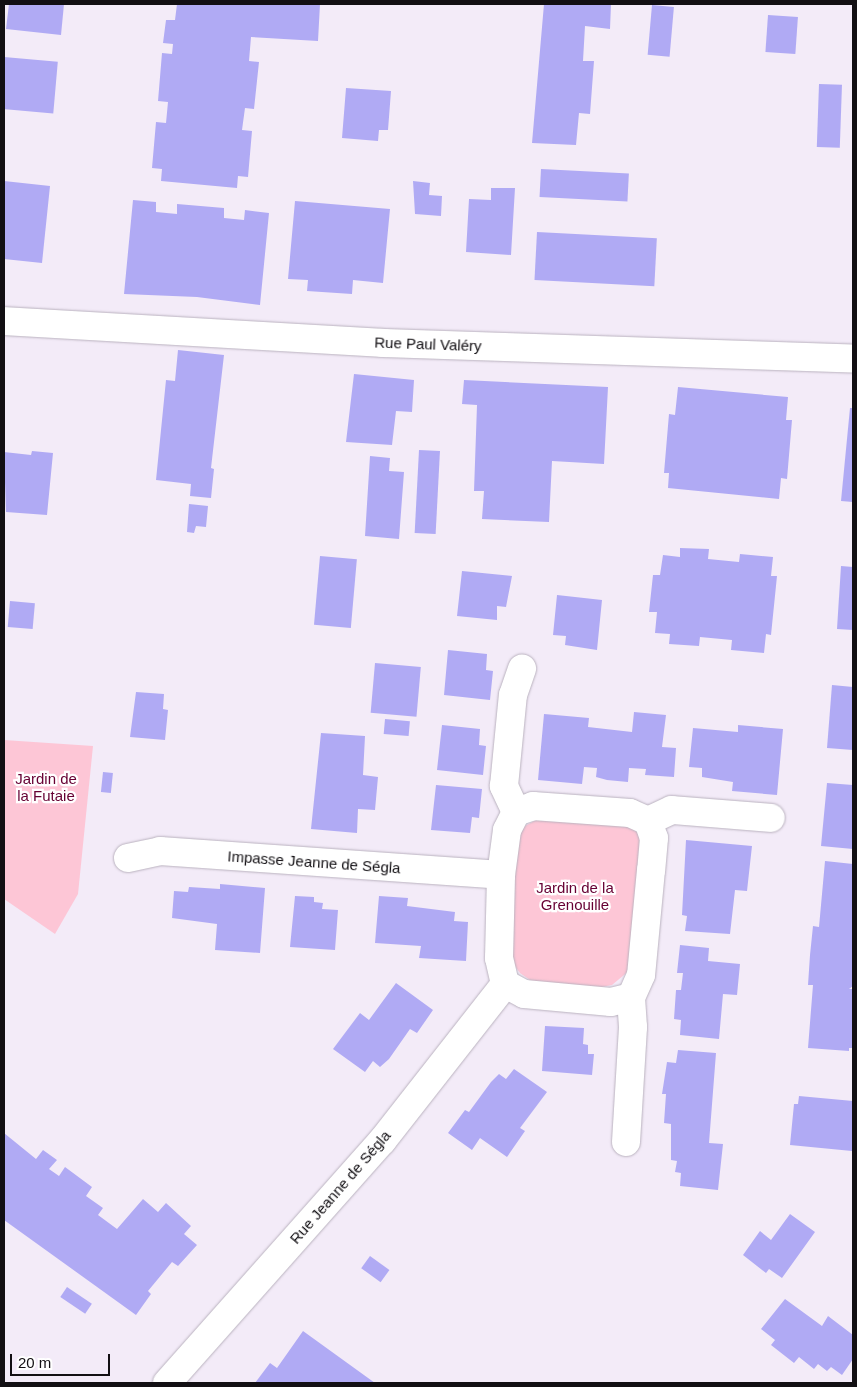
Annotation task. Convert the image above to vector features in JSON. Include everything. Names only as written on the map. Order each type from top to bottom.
[{"type":"street","name":"Rue Paul Valéry","points":[[4,321],[383,343],[853,359]]},
{"type":"street","points":[[516,812],[504,786],[513,694],[522,669]]},
{"type":"street","points":[[626,1142],[633,1027],[631,997],[641,975],[654,838],[648,821],[630,813],[533,806],[516,812],[507,830],[500,875],[498,958],[505,984],[524,994],[611,1002],[631,997]]},
{"type":"street","points":[[648,821],[672,810],[771,818]]},
{"type":"street","name":"Impasse Jeanne de Ségla","points":[[128,858],[160,851],[500,875]]},
{"type":"street","name":"Rue Jeanne de Ségla","points":[[167,1383],[382,1141],[505,984]]},
{"type":"green space","name":"Jardin de la Futaie","points":[[4,740],[93,746],[78,894],[55,934],[4,899]]},
{"type":"green space","name":"Jardin de la Grenouille","points":[[538,819],[630,826],[640,835],[643,846],[630,970],[612,985],[592,989],[533,982],[520,973],[511,961],[507,946],[517,839],[525,826]]},
{"type":"building","points":[[9,4],[64,4],[61,35],[6,29]]},
{"type":"building","points":[[177,4],[320,4],[318,41],[251,37],[249,61],[259,62],[254,109],[245,108],[242,130],[252,131],[248,177],[238,176],[237,188],[161,181],[162,169],[152,168],[156,122],[166,123],[168,102],[158,101],[162,53],[172,54],[173,44],[163,43],[166,20],[175,20]]},
{"type":"building","points":[[544,4],[611,4],[610,29],[585,26],[583,61],[594,61],[590,114],[579,113],[576,145],[532,143]]},
{"type":"building","points":[[652,5],[674,7],[670,57],[648,55]]},
{"type":"building","points":[[768,15],[798,17],[795,54],[765,52]]},
{"type":"building","points":[[4,57],[58,62],[53,114],[4,109]]},
{"type":"building","points":[[819,84],[842,85],[840,148],[817,147]]},
{"type":"building","points":[[346,88],[391,91],[388,130],[379,130],[378,141],[342,138]]},
{"type":"building","points":[[541,169],[629,174],[627,202],[540,197]]},
{"type":"building","points":[[4,181],[50,186],[42,263],[4,259]]},
{"type":"building","points":[[413,181],[430,183],[429,195],[442,196],[441,216],[415,214]]},
{"type":"building","points":[[491,188],[515,188],[511,255],[466,252],[469,199],[491,200]]},
{"type":"building","points":[[133,200],[156,202],[156,212],[177,214],[177,204],[224,208],[224,218],[244,220],[245,210],[269,213],[260,305],[197,297],[124,294]]},
{"type":"building","points":[[295,201],[390,209],[383,283],[353,280],[352,294],[307,291],[308,280],[288,279]]},
{"type":"building","points":[[537,232],[657,238],[654,286],[534,280]]},
{"type":"building","points":[[178,350],[224,355],[211,468],[214,469],[211,498],[190,496],[191,484],[156,480],[166,380],[175,381]]},
{"type":"building","points":[[354,374],[414,380],[412,412],[396,411],[392,445],[346,442]]},
{"type":"building","points":[[464,380],[608,387],[604,464],[552,461],[549,522],[482,519],[484,491],[474,491],[477,405],[462,404]]},
{"type":"building","points":[[678,387],[788,397],[786,420],[792,420],[787,479],[781,478],[779,499],[668,488],[669,473],[664,473],[669,414],[675,415]]},
{"type":"building","points":[[850,408],[853,408],[853,502],[841,501]]},
{"type":"building","points":[[419,450],[440,451],[436,534],[415,533]]},
{"type":"building","points":[[32,451],[53,453],[47,515],[6,512],[4,452],[31,455]]},
{"type":"building","points":[[370,456],[390,458],[389,471],[404,472],[399,539],[365,536]]},
{"type":"building","points":[[189,504],[208,506],[206,527],[196,526],[194,533],[187,532]]},
{"type":"building","points":[[680,548],[709,549],[708,559],[739,562],[740,554],[773,557],[771,576],[777,576],[771,635],[766,634],[764,653],[731,650],[732,640],[700,637],[699,646],[669,644],[670,634],[655,633],[657,612],[649,612],[653,575],[660,575],[663,555],[680,557]]},
{"type":"building","points":[[320,556],[357,559],[351,628],[314,625]]},
{"type":"building","points":[[841,566],[853,567],[853,630],[837,629]]},
{"type":"building","points":[[462,571],[512,576],[506,607],[497,606],[497,620],[457,616]]},
{"type":"building","points":[[557,595],[602,600],[597,650],[565,645],[566,636],[553,635]]},
{"type":"building","points":[[10,601],[35,603],[33,629],[8,627]]},
{"type":"building","points":[[448,650],[487,654],[486,670],[493,671],[490,700],[444,695]]},
{"type":"building","points":[[375,663],[421,667],[416,717],[371,713]]},
{"type":"building","points":[[832,685],[853,687],[853,750],[827,748]]},
{"type":"building","points":[[136,692],[164,694],[163,709],[168,710],[165,740],[130,737]]},
{"type":"building","points":[[634,712],[666,715],[662,747],[676,748],[674,777],[645,775],[646,769],[629,768],[628,782],[607,780],[596,777],[597,768],[584,767],[582,784],[538,780],[544,714],[589,718],[588,727],[632,732]]},
{"type":"building","points":[[385,719],[410,721],[409,736],[384,734]]},
{"type":"building","points":[[442,725],[480,729],[479,745],[486,746],[483,775],[437,770]]},
{"type":"building","points":[[738,725],[783,729],[777,795],[732,791],[733,782],[702,777],[702,768],[689,767],[693,728],[738,732]]},
{"type":"building","points":[[321,733],[365,736],[363,775],[378,777],[375,810],[358,809],[357,833],[311,829]]},
{"type":"building","points":[[103,772],[113,773],[111,793],[101,792]]},
{"type":"building","points":[[827,783],[853,785],[853,849],[821,846]]},
{"type":"building","points":[[436,785],[482,789],[479,818],[472,817],[470,833],[431,830]]},
{"type":"building","points":[[686,840],[752,846],[747,891],[735,890],[730,934],[685,931],[687,916],[682,915]]},
{"type":"building","points":[[825,861],[853,864],[853,986],[849,989],[853,989],[853,1048],[849,1048],[849,1051],[808,1048],[813,985],[808,985],[810,955],[813,926],[819,927]]},
{"type":"building","points":[[220,884],[265,888],[260,953],[215,950],[217,924],[172,918],[174,891],[188,892],[189,887],[220,889]]},
{"type":"building","points":[[295,896],[314,897],[314,902],[323,903],[322,909],[338,910],[335,950],[290,947]]},
{"type":"building","points":[[379,896],[408,898],[407,906],[455,912],[454,921],[468,922],[466,961],[419,958],[421,946],[375,943]]},
{"type":"building","points":[[680,945],[709,948],[708,961],[740,964],[737,995],[723,994],[719,1039],[680,1035],[681,1020],[674,1019],[676,990],[681,990],[683,973],[677,973]]},
{"type":"building","points":[[396,983],[433,1010],[417,1033],[410,1029],[389,1059],[380,1067],[373,1061],[365,1072],[333,1049],[360,1013],[369,1020]]},
{"type":"building","points":[[545,1026],[584,1028],[583,1044],[588,1045],[588,1054],[594,1054],[592,1075],[542,1071]]},
{"type":"building","points":[[678,1050],[716,1053],[709,1143],[723,1144],[718,1190],[680,1186],[681,1173],[675,1172],[677,1161],[671,1160],[671,1124],[664,1123],[666,1094],[662,1094],[667,1062],[676,1063]]},
{"type":"building","points":[[514,1069],[547,1092],[520,1128],[525,1131],[507,1157],[480,1138],[472,1150],[448,1133],[465,1110],[469,1112],[499,1074],[506,1079]]},
{"type":"building","points":[[799,1096],[853,1101],[852,1151],[790,1145],[794,1104],[798,1104]]},
{"type":"building","points":[[4,1133],[36,1159],[43,1150],[57,1160],[49,1169],[59,1176],[65,1167],[92,1187],[86,1196],[103,1208],[98,1215],[117,1229],[143,1199],[158,1212],[166,1203],[191,1226],[184,1234],[197,1245],[178,1266],[172,1262],[148,1291],[151,1294],[136,1315],[4,1220]]},
{"type":"building","points":[[790,1214],[815,1232],[782,1278],[769,1269],[766,1273],[743,1255],[760,1231],[771,1240]]},
{"type":"building","points":[[370,1256],[389,1270],[381,1282],[361,1268]]},
{"type":"building","points":[[67,1287],[92,1304],[85,1314],[60,1297]]},
{"type":"building","points":[[785,1299],[822,1326],[828,1316],[853,1335],[853,1359],[842,1375],[831,1367],[827,1371],[818,1364],[814,1369],[799,1357],[794,1363],[771,1345],[775,1340],[761,1329]]},
{"type":"building","points":[[303,1331],[375,1383],[255,1383],[270,1363],[277,1368]]}]
